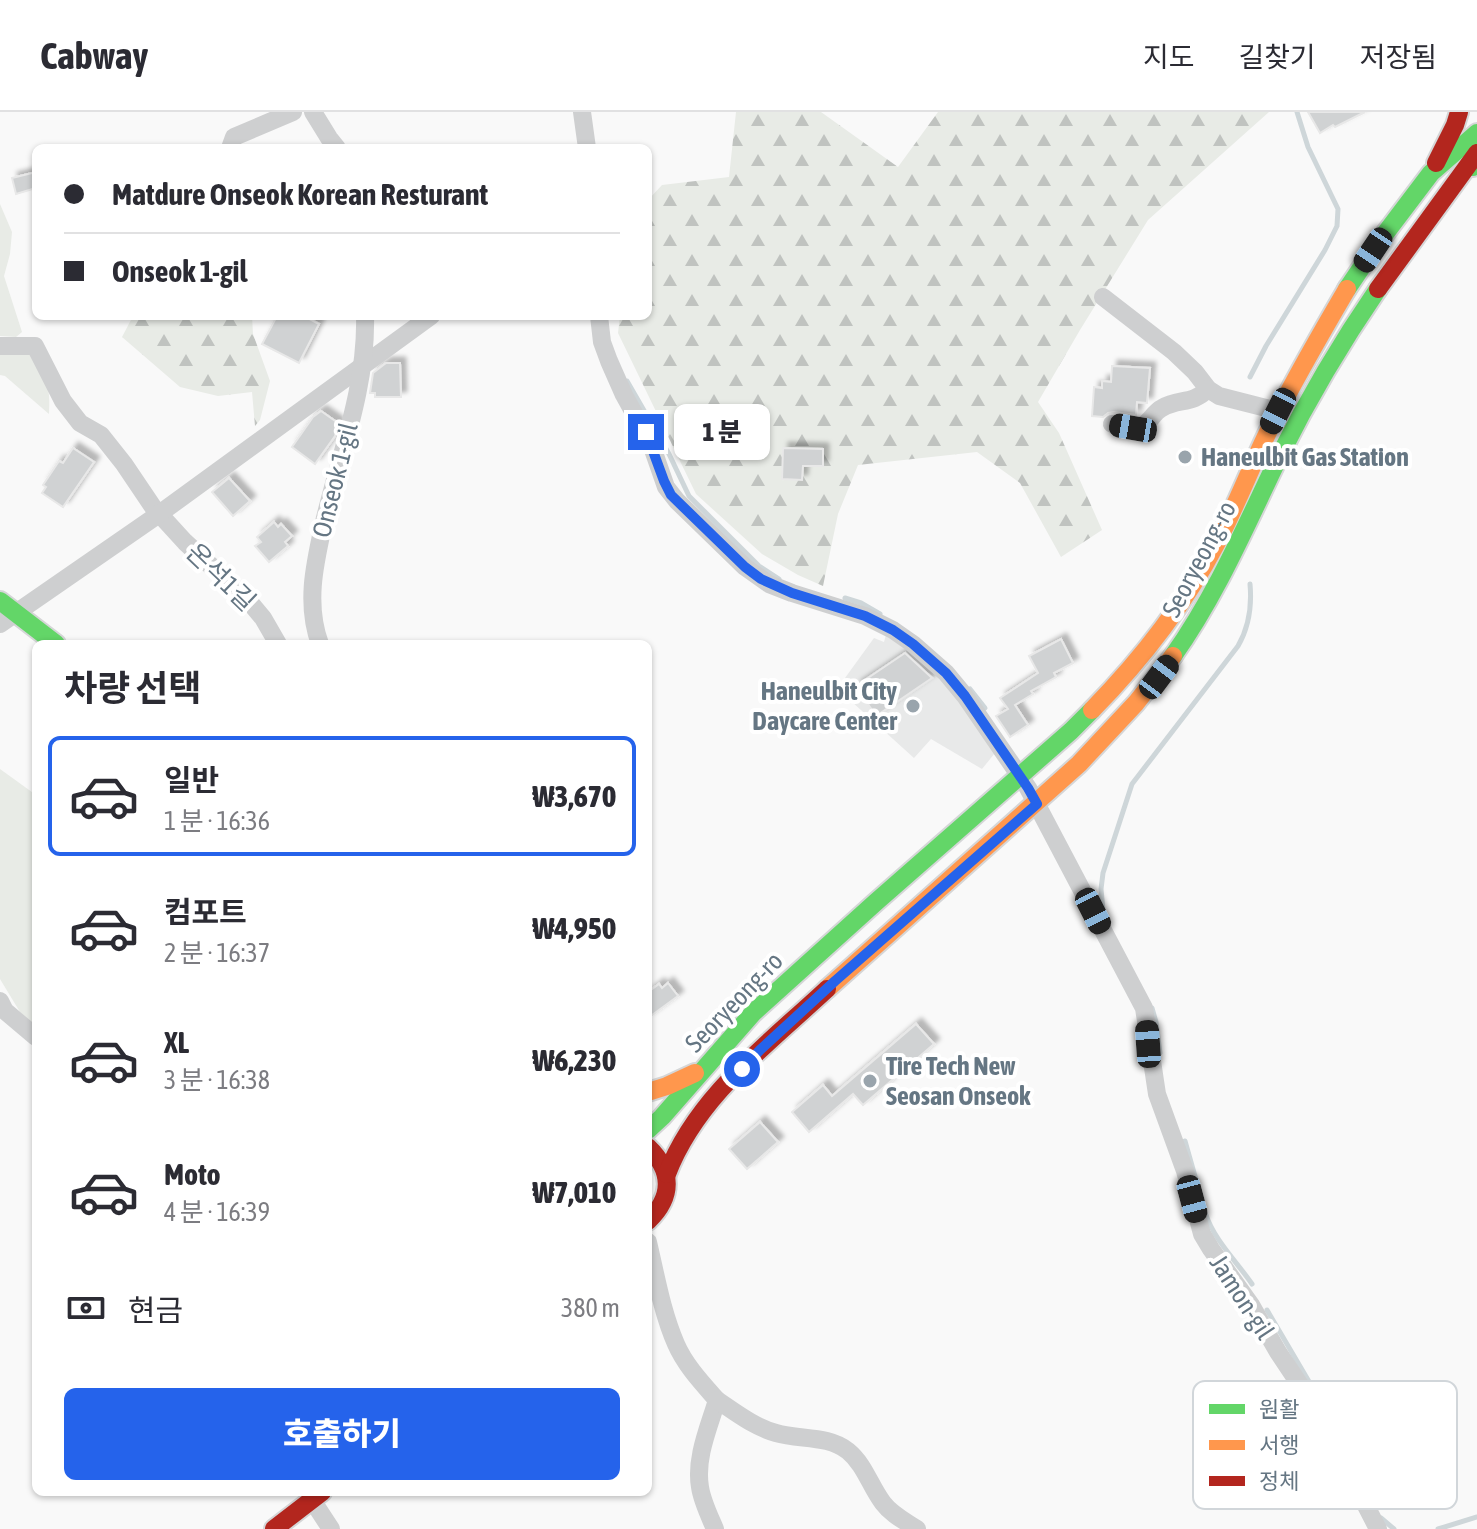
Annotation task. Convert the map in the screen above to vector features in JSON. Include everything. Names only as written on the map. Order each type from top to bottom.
[{"type":"street","points":[[231,144],[234,137],[293,112]]},
{"type":"street","points":[[313,112],[334,144]]},
{"type":"street","points":[[582,112],[586,144]]},
{"type":"street","points":[[1453,187],[1431,173],[1459,112]]},
{"type":"street","name":"Seoryeong-ro","points":[[652,1217],[665,1200],[672,1156],[714,1097],[770,1040],[956,874],[1076,726],[1128,673],[1154,639],[1195,580],[1218,540],[1278,411],[1352,281],[1431,173],[1477,133]]},
{"type":"street","name":"Seoryeong-ro","points":[[652,1126],[753,1013],[933,851],[1097,746],[1152,685],[1196,622],[1323,374],[1379,286],[1474,161]]},
{"type":"street","points":[[1103,297],[1174,352],[1208,389],[1219,396],[1278,411]]},
{"type":"street","name":"Onseok 1-gil","points":[[319,640],[313,621],[313,573],[363,367],[365,320]]},
{"type":"street","points":[[8,619],[159,514],[426,320]]},
{"type":"street","points":[[599,320],[602,342],[609,361],[651,444],[666,487],[677,501],[745,567],[769,584],[865,616],[913,644],[960,689],[1028,789]]},
{"type":"street","name":"온석1길","points":[[0,346],[35,346],[63,401],[80,423],[101,435],[159,514],[247,599],[276,640]]},
{"type":"street","points":[[1112,424],[1141,427],[1162,407],[1191,401],[1208,389]]},
{"type":"street","points":[[0,601],[8,619],[48,640]]},
{"type":"street","points":[[1076,726],[1097,746]]},
{"type":"street","name":"Jamon-gil","points":[[1028,789],[1144,1008],[1157,1094],[1185,1171],[1202,1234],[1251,1305],[1297,1381]]},
{"type":"street","points":[[933,851],[956,874]]},
{"type":"street","points":[[0,1001],[5,1011],[32,1034]]},
{"type":"street","points":[[652,1091],[705,1068]]},
{"type":"street","points":[[652,1151],[667,1174]]},
{"type":"street","points":[[652,1259],[677,1346],[717,1400],[757,1426],[774,1433],[826,1441],[848,1451],[866,1473],[880,1500],[917,1529]]},
{"type":"street","points":[[715,1529],[699,1484],[699,1472],[717,1400]]},
{"type":"street","points":[[274,1529],[317,1496],[331,1529]]},
{"type":"street","name":"Jamon-gil","points":[[1368,1509],[1378,1529]]},
{"type":"shaded area","name":"Haneulbit City Daycare Center","points":[[886,635],[921,652],[999,748],[982,769],[931,739],[914,758],[851,701],[845,678],[874,638],[884,642]]},
{"type":"green space","points":[[736,112],[821,112],[898,167],[938,112],[1269,112],[1148,220],[1038,402],[1059,433],[1102,530],[1061,557],[1020,483],[977,452],[858,465],[838,514],[823,586],[762,554],[696,494],[618,333],[620,320],[652,320],[652,196],[662,185],[729,177]]},
{"type":"green space","points":[[0,204],[12,232],[4,276],[22,332],[16,337],[0,336]]},
{"type":"green space","points":[[131,320],[252,320],[253,334],[270,381],[260,420],[255,426],[252,392],[218,396],[180,387],[122,337]]},
{"type":"green space","points":[[0,353],[30,354],[46,382],[49,414],[0,375]]},
{"type":"green space","points":[[0,769],[32,792],[32,1023],[20,1012],[0,979]]},
{"type":"building","points":[[1308,112],[1365,112],[1320,133]]},
{"type":"building","points":[[32,173],[32,189],[16,194],[12,178]]},
{"type":"building","points":[[275,320],[312,320],[319,324],[299,363],[262,344]]},
{"type":"building","points":[[386,363],[400,363],[401,397],[375,397],[375,393],[370,393],[373,373]]},
{"type":"building","points":[[1112,366],[1150,368],[1147,403],[1137,402],[1136,415],[1114,412],[1103,417],[1092,416],[1094,387],[1102,388],[1102,381],[1111,382]]},
{"type":"building","points":[[321,411],[338,423],[335,436],[315,464],[292,447],[313,417]]},
{"type":"building","points":[[73,448],[94,462],[63,507],[42,493],[46,487],[43,485],[59,461],[63,463]]},
{"type":"building","points":[[783,448],[823,449],[823,466],[803,466],[802,480],[782,479]]},
{"type":"building","points":[[229,478],[250,501],[233,516],[212,492]]},
{"type":"building","points":[[274,522],[278,527],[281,524],[292,536],[285,542],[288,546],[269,562],[255,546],[261,542],[257,537]]},
{"type":"building","points":[[1061,639],[1073,663],[1054,673],[1056,677],[1031,691],[1033,694],[1015,705],[1028,725],[1010,737],[996,716],[1008,709],[1000,698],[1038,673],[1029,656]]},
{"type":"building","name":"Haneulbit City Daycare Center","points":[[905,653],[932,678],[876,716],[856,686]]},
{"type":"building","points":[[668,983],[678,996],[652,1015],[652,989],[659,984],[662,988]]},
{"type":"building","points":[[916,1024],[934,1044],[863,1105],[853,1094],[809,1132],[792,1112],[823,1085],[832,1096]]},
{"type":"building","points":[[760,1122],[778,1142],[747,1169],[729,1149]]},
{"type":"waterway","points":[[1250,377],[1337,226],[1338,209],[1308,147],[1297,112]]},
{"type":"waterway","points":[[627,381],[689,496],[759,566],[779,579]]},
{"type":"waterway","points":[[1103,910],[1103,873],[1132,784],[1238,646],[1249,616],[1250,584]]},
{"type":"waterway","points":[[845,598],[880,614]]},
{"type":"waterway","points":[[970,689],[985,708]]},
{"type":"waterway","points":[[1152,1008],[1160,1053]]},
{"type":"waterway","points":[[1185,1141],[1200,1194]]},
{"type":"waterway","points":[[1206,1215],[1221,1242],[1252,1284]]},
{"type":"waterway","points":[[1267,1310],[1309,1381]]},
{"type":"waterway","points":[[1438,1529],[1477,1517]]},
{"type":"waterway","points":[[1381,1518],[1394,1529]]},
{"type":"traffic: fast","points":[[1347,289],[1431,173],[1477,133]]},
{"type":"traffic: fast","points":[[1468,166],[1473,167],[1477,163]]},
{"type":"traffic: fast","points":[[1173,656],[1217,584],[1313,393],[1378,289]]},
{"type":"traffic: fast","points":[[0,601],[51,640]]},
{"type":"traffic: fast","points":[[652,1126],[753,1013],[1092,710]]},
{"type":"traffic: slow","points":[[1092,710],[1160,632],[1190,589],[1223,530],[1279,410],[1347,289]]},
{"type":"traffic: slow","points":[[827,989],[1079,764],[1136,703],[1173,656]]},
{"type":"traffic: slow","points":[[652,1091],[695,1073]]},
{"type":"traffic: jam","points":[[1436,163],[1459,112]]},
{"type":"traffic: jam","points":[[1378,289],[1477,153]]},
{"type":"traffic: jam","points":[[667,1174],[680,1146],[715,1096],[827,989]]},
{"type":"traffic: jam","points":[[652,1152],[662,1165],[667,1184],[662,1203],[652,1216]]},
{"type":"traffic: jam","points":[[274,1529],[317,1496]]},
{"type":"place","name":"Haneulbit Gas Station","points":[[1185,457]]},
{"type":"place","name":"Haneulbit City Daycare Center","points":[[913,706]]},
{"type":"place","name":"Tire Tech New Seosan Onseok","points":[[870,1081]]},
{"type":"route","points":[[646,432],[671,495],[745,567],[779,589],[876,621],[902,636],[938,664],[965,696],[1037,804],[835,981],[742,1069]]}]
